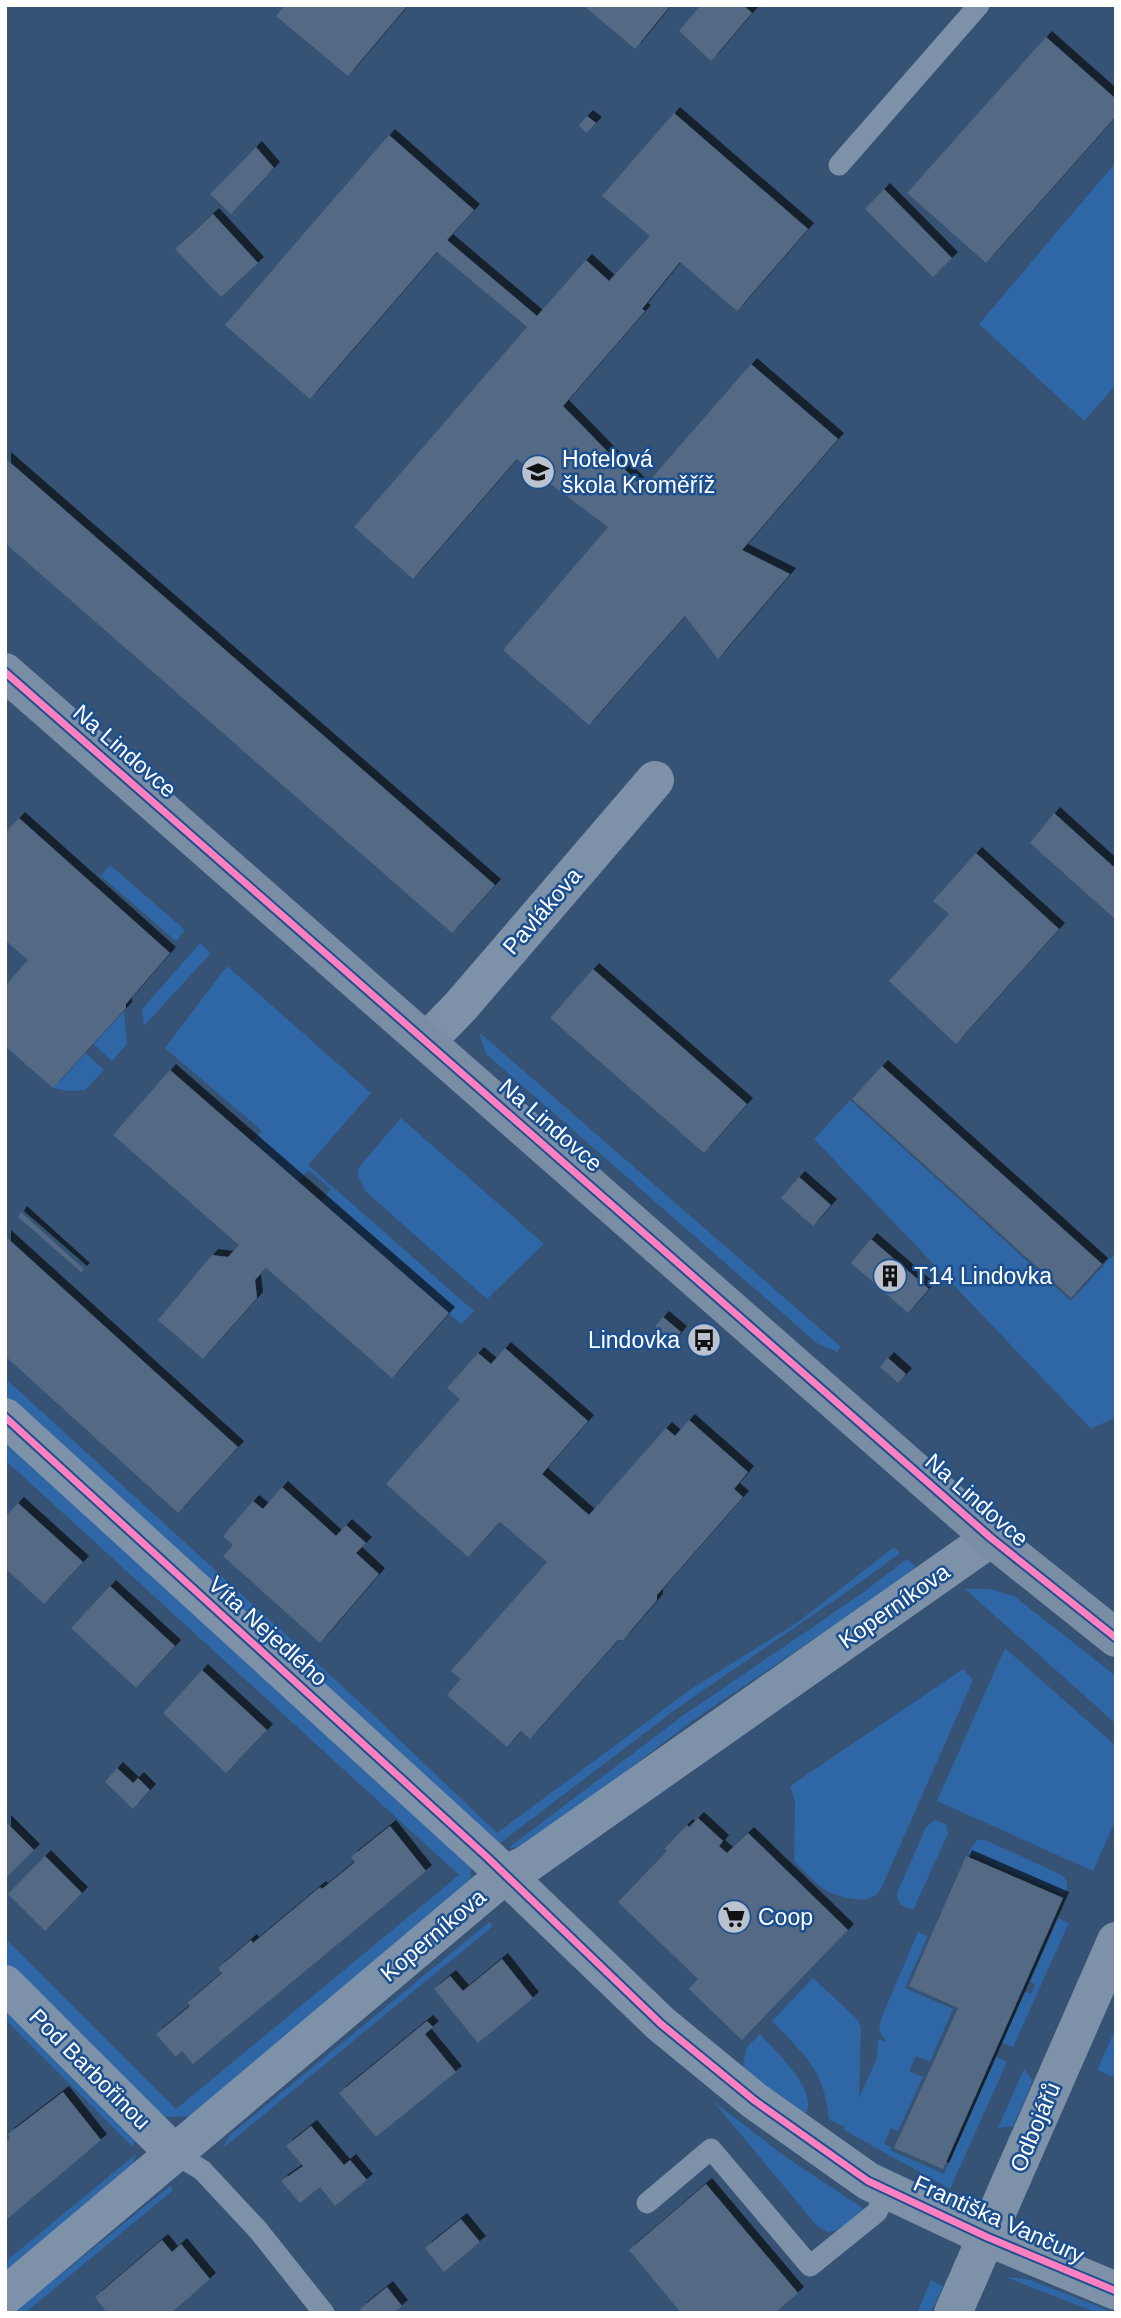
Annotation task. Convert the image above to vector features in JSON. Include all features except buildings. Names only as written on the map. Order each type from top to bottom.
[{"type":"main road","name":"Na Lindovce","points":[[5,672],[991,1538],[1116,1638]]},
{"type":"street","name":"Pavlákova","points":[[427,1041],[461,1006],[655,780]]},
{"type":"street","name":"Víta Nejedlého","points":[[5,1417],[506,1874],[661,2024],[755,2101],[877,2186]]},
{"type":"street","name":"Koperníkova","points":[[5,2296],[506,1874],[527,1864],[991,1538]]},
{"type":"street","name":"Odbojářů","points":[[953,2313],[1116,1941]]},
{"type":"street","name":"Pod Barbořinou","points":[[5,1984],[175,2154]]},
{"type":"street","name":"Františka Vančury","points":[[877,2186],[987,2237],[1116,2291]]},
{"type":"lane","points":[[839,164],[979,5]]},
{"type":"lane","points":[[647,2203],[711,2149],[810,2266],[877,2213],[877,2186]]},
{"type":"lane","points":[[175,2154],[202,2170],[258,2230],[324,2313]]},
{"type":"shaded area","points":[[1116,162],[1116,385],[1084,421],[979,324]]},
{"type":"shaded area","points":[[110,865],[185,930],[176,941],[101,876]]},
{"type":"shaded area","points":[[200,943],[211,953],[144,1026],[142,1009]]},
{"type":"shaded area","points":[[227,966],[371,1093],[308,1165],[474,1311],[461,1324],[321,1201],[331,1189],[308,1170],[298,1182],[252,1142],[262,1131],[165,1048]]},
{"type":"shaded area","points":[[124,1011],[127,1044],[112,1061],[92,1043]]},
{"type":"shaded area","points":[[479,1032],[841,1347],[837,1352],[818,1344],[486,1054]]},
{"type":"shaded area","points":[[84,1052],[104,1070],[85,1090],[53,1088]]},
{"type":"shaded area","points":[[850,1100],[1071,1301],[1116,1252],[1116,1417],[1091,1429],[814,1139]]},
{"type":"shaded area","points":[[401,1118],[544,1244],[487,1299],[365,1191],[358,1176],[359,1167]]},
{"type":"shaded area","points":[[5,1378],[366,1708],[497,1833],[691,1689],[798,1622],[894,1547],[900,1553],[679,1707],[496,1846],[5,1404]]},
{"type":"shaded area","points":[[5,1433],[470,1864],[468,1889],[192,2116],[166,2117],[153,2112],[5,1965],[5,1938],[176,2109],[459,1875],[5,1460]]},
{"type":"shaded area","points":[[907,1559],[916,1567],[906,1577],[692,1721],[532,1843],[508,1848],[685,1714],[861,1594]]},
{"type":"shaded area","points":[[965,1589],[990,1589],[1014,1596],[1116,1676],[1116,1724]]},
{"type":"shaded area","points":[[1005,1648],[1116,1746],[1116,1819],[1093,1871],[937,1801]]},
{"type":"shaded area","points":[[963,1669],[973,1680],[880,1891],[871,1898],[862,1900],[828,1891],[794,1861],[795,1801],[790,1786]]},
{"type":"shaded area","points":[[935,1820],[946,1824],[948,1834],[913,1910],[901,1905],[897,1898],[898,1891],[926,1827]]},
{"type":"shaded area","points":[[977,1840],[985,1840],[1062,1875],[1067,1885],[1065,1895],[968,1853]]},
{"type":"shaded area","points":[[1058,1918],[1069,1923],[1013,2047],[1002,2043],[1025,1992],[1031,1994],[1035,1984],[1030,1982]]},
{"type":"shaded area","points":[[489,1922],[493,1926],[222,2149],[230,2135]]},
{"type":"shaded area","points":[[918,1932],[928,1936],[905,1988],[953,2009],[930,2062],[916,2056],[909,2071],[923,2077],[898,2131],[891,2128],[884,2144],[891,2147],[890,2150],[944,2174],[996,2057],[1007,2062],[950,2189],[829,2119],[823,2088],[811,2064],[772,2021],[813,1978],[856,2018],[861,2027],[859,2098],[877,2058],[878,2039],[886,2042],[879,2030],[881,2019]]},
{"type":"shaded area","points":[[5,1995],[136,2141],[132,2146],[5,2019]]},
{"type":"shaded area","points":[[1116,2028],[1116,2078],[1097,2070]]},
{"type":"shaded area","points":[[760,2034],[803,2085],[808,2108],[803,2118],[743,2068],[746,2048]]},
{"type":"shaded area","points":[[1024,2069],[1033,2081],[1013,2126],[998,2128]]},
{"type":"shaded area","points":[[714,2102],[786,2157],[866,2210],[844,2229],[828,2232],[817,2226]]},
{"type":"shaded area","points":[[136,2154],[132,2167],[5,2274],[5,2262]]},
{"type":"shaded area","points":[[170,2186],[173,2190],[25,2313],[13,2313]]},
{"type":"shaded area","points":[[1005,2277],[1028,2279],[1115,2313],[1097,2313]]},
{"type":"shaded area","points":[[931,2280],[943,2286],[931,2313],[917,2313]]},
{"type":"cycle path","points":[[5,672],[991,1538],[1116,1638]]},
{"type":"cycle path","points":[[5,1417],[487,1857],[661,2024],[755,2101],[868,2181],[987,2237],[1116,2291]]},
{"type":"place","name":"Hotelová škola Kroměříž","points":[[538,472]]},
{"type":"place","name":"T14 Lindovka","points":[[890,1276]]},
{"type":"place","name":"Lindovka","points":[[704,1340]]},
{"type":"place","name":"Coop","points":[[734,1917]]}]
